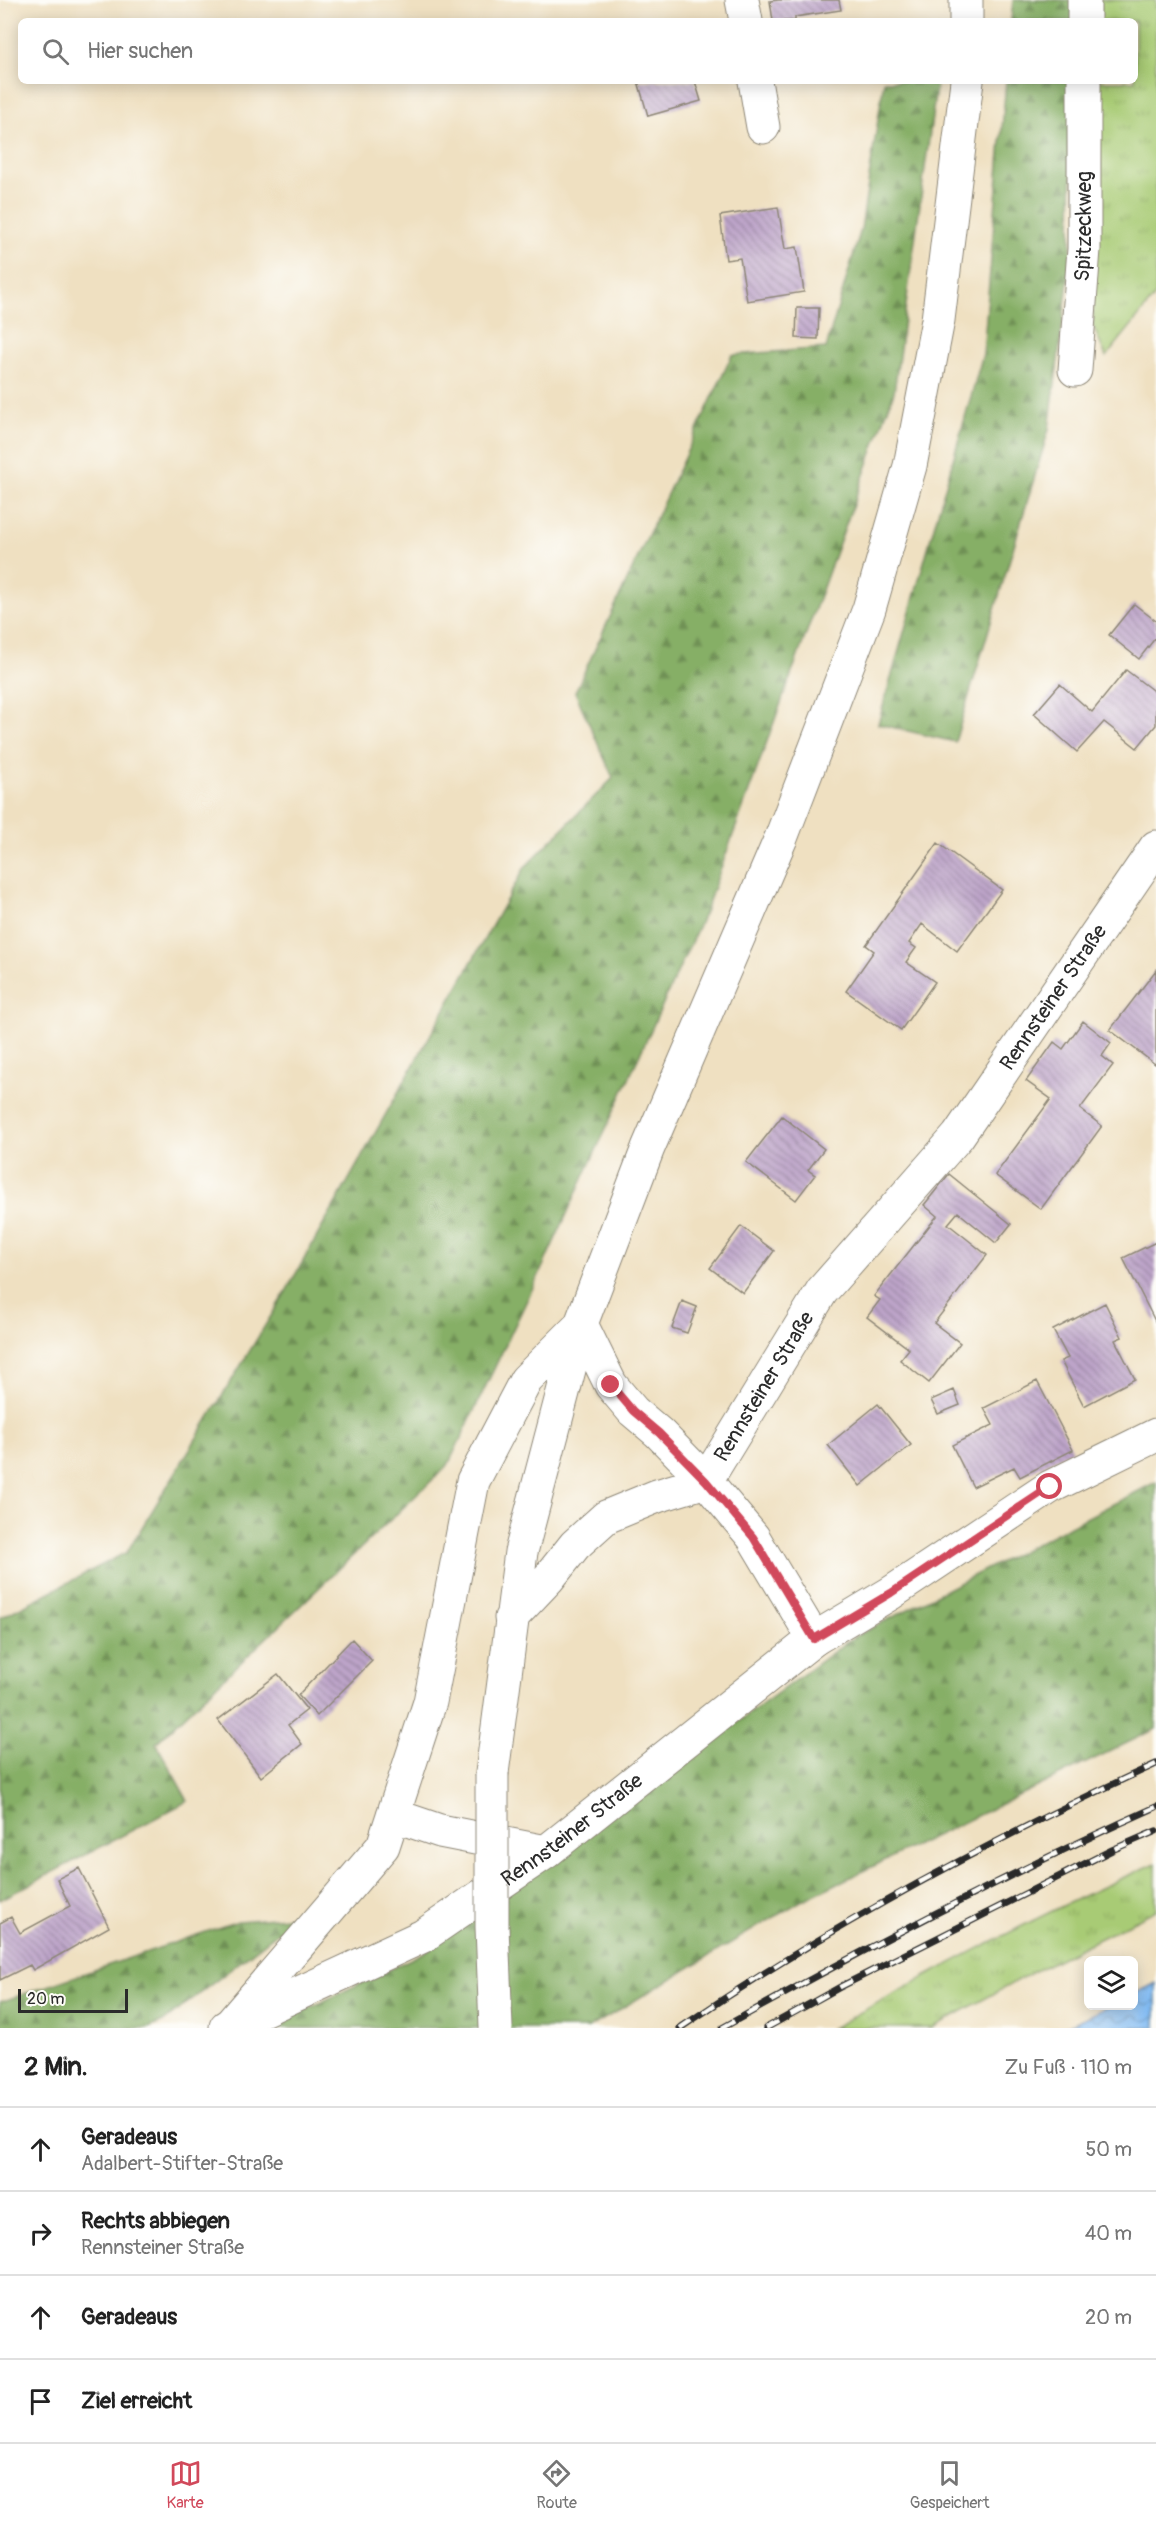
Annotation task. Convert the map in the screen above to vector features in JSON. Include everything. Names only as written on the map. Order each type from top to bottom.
[{"type":"main road","points":[[742,0],[745,18]]},
{"type":"main road","points":[[966,0],[966,18]]},
{"type":"main road","points":[[1084,0],[1084,18]]},
{"type":"main road","points":[[756,84],[763,127]]},
{"type":"main road","points":[[496,2028],[492,1927],[492,1773],[521,1552],[581,1324],[648,1148],[781,838],[869,609],[910,466],[938,320],[967,84]]},
{"type":"main road","name":"Spitzeckweg","points":[[1076,370],[1084,249],[1084,84]]},
{"type":"main road","name":"Rennsteiner Straße","points":[[226,2027],[423,1936],[546,1852],[814,1639],[753,1537],[706,1481],[822,1291],[958,1136],[1153,856]]},
{"type":"main road","points":[[511,1618],[548,1579],[575,1545],[606,1517],[657,1496],[706,1481],[659,1433],[633,1411],[611,1385],[581,1324]]},
{"type":"main road","points":[[226,2027],[383,1846],[430,1702],[473,1481],[526,1380],[581,1324]]},
{"type":"main road","points":[[814,1639],[891,1593],[1050,1487],[1156,1435]]},
{"type":"main road","points":[[393,1815],[440,1830],[546,1852]]},
{"type":"green space","points":[[1013,0],[1073,0],[1073,18],[1011,18]]},
{"type":"green space","points":[[1100,0],[1156,0],[1156,295],[1106,357],[1093,326],[1098,84],[1138,84],[1138,18],[1100,18]]},
{"type":"green space","points":[[884,84],[937,84],[894,392],[705,912],[539,1275],[448,1465],[156,1743],[188,1801],[0,1900],[0,1618],[127,1552],[285,1293],[525,867],[613,778],[575,692],[732,355],[826,348],[861,229]]},
{"type":"green space","points":[[1006,84],[1072,84],[1071,259],[1049,429],[955,742],[878,724],[983,354]]},
{"type":"green space","points":[[1156,1482],[1156,1729],[801,1901],[589,2028],[268,2028],[423,1953],[854,1637]]},
{"type":"green space","points":[[1156,1863],[1156,1910],[1035,1971],[932,2028],[832,2028],[992,1941]]},
{"type":"green space","points":[[299,1916],[163,2022],[149,2028],[0,2028],[0,2002],[238,1921]]},
{"type":"water","points":[[1156,1983],[1156,2028],[1063,2028],[1101,2010],[1138,2010],[1138,1992]]},
{"type":"building","points":[[839,0],[841,10],[795,18],[773,18],[770,1]]},
{"type":"building","points":[[639,84],[696,84],[701,101],[648,116]]},
{"type":"building","points":[[778,207],[785,249],[797,247],[804,292],[747,301],[740,258],[726,260],[720,216]]},
{"type":"building","points":[[797,308],[819,308],[818,339],[796,338]]},
{"type":"building","points":[[1134,604],[1156,621],[1156,637],[1139,659],[1109,635]]},
{"type":"building","points":[[1126,670],[1156,693],[1156,725],[1137,748],[1104,722],[1077,752],[1034,714],[1060,684],[1092,712]]},
{"type":"building","points":[[938,843],[1002,890],[957,951],[922,924],[909,943],[916,948],[906,962],[935,982],[901,1030],[846,991],[874,951],[866,945]]},
{"type":"building","points":[[1156,970],[1156,1063],[1155,1064],[1110,1030]]},
{"type":"building","points":[[1083,1021],[1111,1043],[1102,1056],[1113,1065],[1080,1109],[1102,1126],[1041,1209],[995,1175],[1051,1099],[1026,1081],[1054,1042],[1063,1049]]},
{"type":"building","points":[[782,1116],[824,1149],[808,1170],[815,1175],[796,1200],[746,1162]]},
{"type":"building","points":[[949,1174],[1011,1224],[996,1243],[958,1212],[948,1224],[987,1255],[934,1323],[960,1343],[929,1383],[900,1360],[909,1349],[867,1317],[880,1300],[874,1296],[937,1216],[924,1205]]},
{"type":"building","points":[[741,1226],[774,1251],[743,1293],[710,1268]]},
{"type":"building","points":[[1156,1242],[1156,1323],[1123,1258]]},
{"type":"building","points":[[682,1301],[697,1307],[687,1333],[672,1328]]},
{"type":"building","points":[[1105,1303],[1122,1337],[1115,1340],[1135,1379],[1084,1406],[1061,1361],[1068,1358],[1053,1330]]},
{"type":"building","points":[[1037,1381],[1073,1450],[1020,1477],[1014,1467],[973,1487],[952,1445],[993,1425],[984,1408]]},
{"type":"building","points":[[954,1390],[960,1405],[938,1414],[931,1400]]},
{"type":"building","points":[[878,1404],[911,1445],[860,1486],[828,1445]]},
{"type":"building","points":[[352,1639],[372,1661],[317,1716],[298,1695]]},
{"type":"building","points":[[278,1674],[307,1710],[288,1725],[302,1744],[261,1777],[218,1720]]},
{"type":"building","points":[[79,1868],[109,1927],[33,1970],[30,1965],[0,1980],[0,1923],[11,1917],[20,1933],[70,1906],[57,1879]]},
{"type":"railway","points":[[680,2028],[794,1954],[912,1886],[1033,1823],[1156,1764]]},
{"type":"railway","points":[[722,2028],[937,1913],[1046,1858],[1156,1807]]},
{"type":"railway","points":[[766,2028],[842,1986],[1112,1850],[1156,1831]]},
{"type":"route","points":[[611,1385],[633,1411],[659,1433],[706,1481],[753,1537],[814,1639],[891,1593],[1050,1487]]}]
